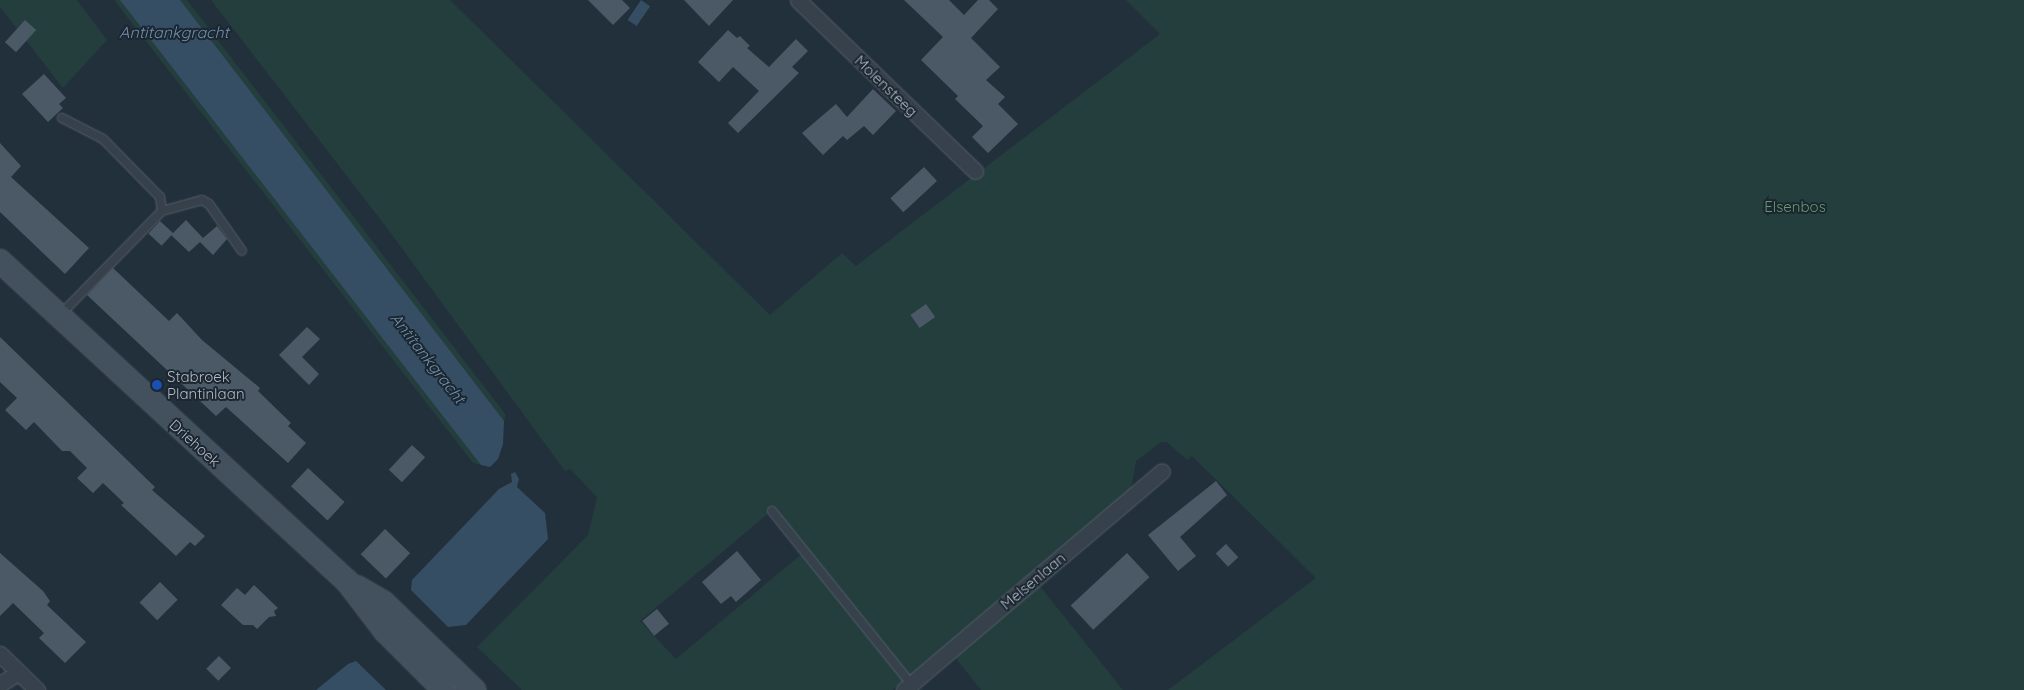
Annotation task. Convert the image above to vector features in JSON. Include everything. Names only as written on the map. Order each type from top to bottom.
[{"type":"main road","name":"Driehoek","points":[[0,261],[347,581],[385,631],[444,690]]},
{"type":"main road","name":"Driehoek","points":[[347,581],[383,602],[465,687]]},
{"type":"street","name":"Molensteeg","points":[[798,0],[975,171]]},
{"type":"street","name":"Melsenlaan","points":[[908,687],[1162,471]]},
{"type":"street","points":[[0,654],[37,690]]},
{"type":"street","points":[[0,684],[19,672]]},
{"type":"lane","points":[[62,118],[103,139],[160,197],[162,211]]},
{"type":"lane","points":[[59,317],[162,211],[202,200],[242,251]]},
{"type":"lane","points":[[772,511],[908,687]]},
{"type":"green space","points":[[0,0],[77,0],[107,40],[63,88],[0,7]]},
{"type":"green space","points":[[114,0],[127,0],[481,457],[481,465],[473,463]]},
{"type":"green space","points":[[174,0],[187,0],[506,415],[504,421],[498,420]]},
{"type":"green space","name":"Elsenbos","points":[[211,0],[450,0],[770,315],[842,253],[856,266],[1160,34],[1126,0],[2024,0],[2024,690],[1168,690],[1316,578],[1192,456],[1187,460],[1167,442],[1161,442],[1136,461],[1131,490],[893,690],[522,690],[477,647],[588,535],[597,497],[570,469],[565,471],[387,228]],"holes":[[[771,511],[804,552],[676,659],[640,621]]]},
{"type":"green space","points":[[1039,585],[1123,690],[981,690],[954,656]]},
{"type":"water","name":"Antitankgracht","points":[[120,0],[180,0],[504,421],[503,444],[498,459],[490,467],[481,465]]},
{"type":"water","points":[[641,0],[650,6],[637,26],[628,20]]},
{"type":"water","points":[[515,472],[519,479],[517,487],[545,513],[548,539],[466,625],[448,627],[411,590],[412,580],[499,489],[512,482],[511,474]]},
{"type":"water","points":[[356,661],[386,690],[316,690],[348,664]]},
{"type":"building","points":[[588,0],[622,0],[630,8],[613,25]]},
{"type":"building","points":[[684,0],[733,0],[709,26]]},
{"type":"building","points":[[904,0],[949,0],[964,15],[978,0],[989,0],[998,9],[971,38],[1000,67],[986,80],[1005,97],[998,104],[1018,124],[988,153],[972,137],[983,126],[955,99],[958,96],[921,60],[943,37]]},
{"type":"building","points":[[25,20],[36,30],[16,52],[5,42]]},
{"type":"building","points":[[728,30],[737,38],[740,36],[750,46],[747,48],[769,67],[796,39],[808,51],[792,67],[799,73],[738,133],[728,123],[759,91],[733,67],[719,82],[698,62]]},
{"type":"building","points":[[44,74],[66,98],[59,104],[63,108],[48,122],[22,94]]},
{"type":"building","points":[[873,89],[896,111],[873,135],[864,126],[847,140],[843,136],[823,155],[802,133],[836,104],[847,117]]},
{"type":"building","points":[[0,143],[21,166],[11,177],[89,248],[65,274],[0,212]]},
{"type":"building","points":[[924,167],[937,181],[903,212],[890,198]]},
{"type":"building","points":[[186,220],[203,238],[217,226],[227,239],[213,255],[200,242],[189,252],[171,235]]},
{"type":"building","points":[[160,221],[173,233],[162,246],[148,233]]},
{"type":"building","points":[[113,268],[169,321],[177,313],[202,340],[260,388],[258,391],[291,423],[288,426],[306,443],[288,463],[226,407],[216,416],[87,295]]},
{"type":"building","points":[[926,304],[935,317],[920,328],[910,315]]},
{"type":"building","points":[[307,327],[320,339],[302,357],[319,374],[309,385],[279,355]]},
{"type":"building","points":[[0,337],[155,487],[152,490],[205,536],[195,546],[190,542],[176,556],[121,505],[124,503],[103,483],[93,493],[77,478],[87,468],[70,451],[62,451],[34,422],[26,430],[5,410],[17,398],[0,382]]},
{"type":"building","points":[[412,445],[425,457],[402,482],[389,470]]},
{"type":"building","points":[[308,468],[345,502],[328,520],[291,486]]},
{"type":"building","points":[[1216,481],[1227,495],[1180,537],[1196,556],[1178,571],[1148,535]]},
{"type":"building","points":[[385,529],[410,553],[386,578],[361,554]]},
{"type":"building","points":[[1226,544],[1238,557],[1228,567],[1216,554]]},
{"type":"building","points":[[737,551],[761,580],[736,602],[731,596],[721,604],[702,582]]},
{"type":"building","points":[[0,553],[43,591],[50,601],[47,605],[86,642],[65,663],[39,638],[44,633],[13,603],[0,616]]},
{"type":"building","points":[[1127,553],[1150,577],[1093,630],[1071,606]]},
{"type":"building","points":[[160,582],[178,600],[157,620],[139,603]]},
{"type":"building","points":[[254,585],[278,608],[274,611],[276,616],[269,617],[257,629],[253,625],[243,625],[221,605],[237,588],[245,595]]},
{"type":"building","points":[[657,609],[669,624],[654,636],[642,621]]},
{"type":"building","points":[[219,656],[231,668],[218,681],[206,669]]},
{"type":"place","name":"Stabroek Plantinlaan","points":[[157,385]]}]
